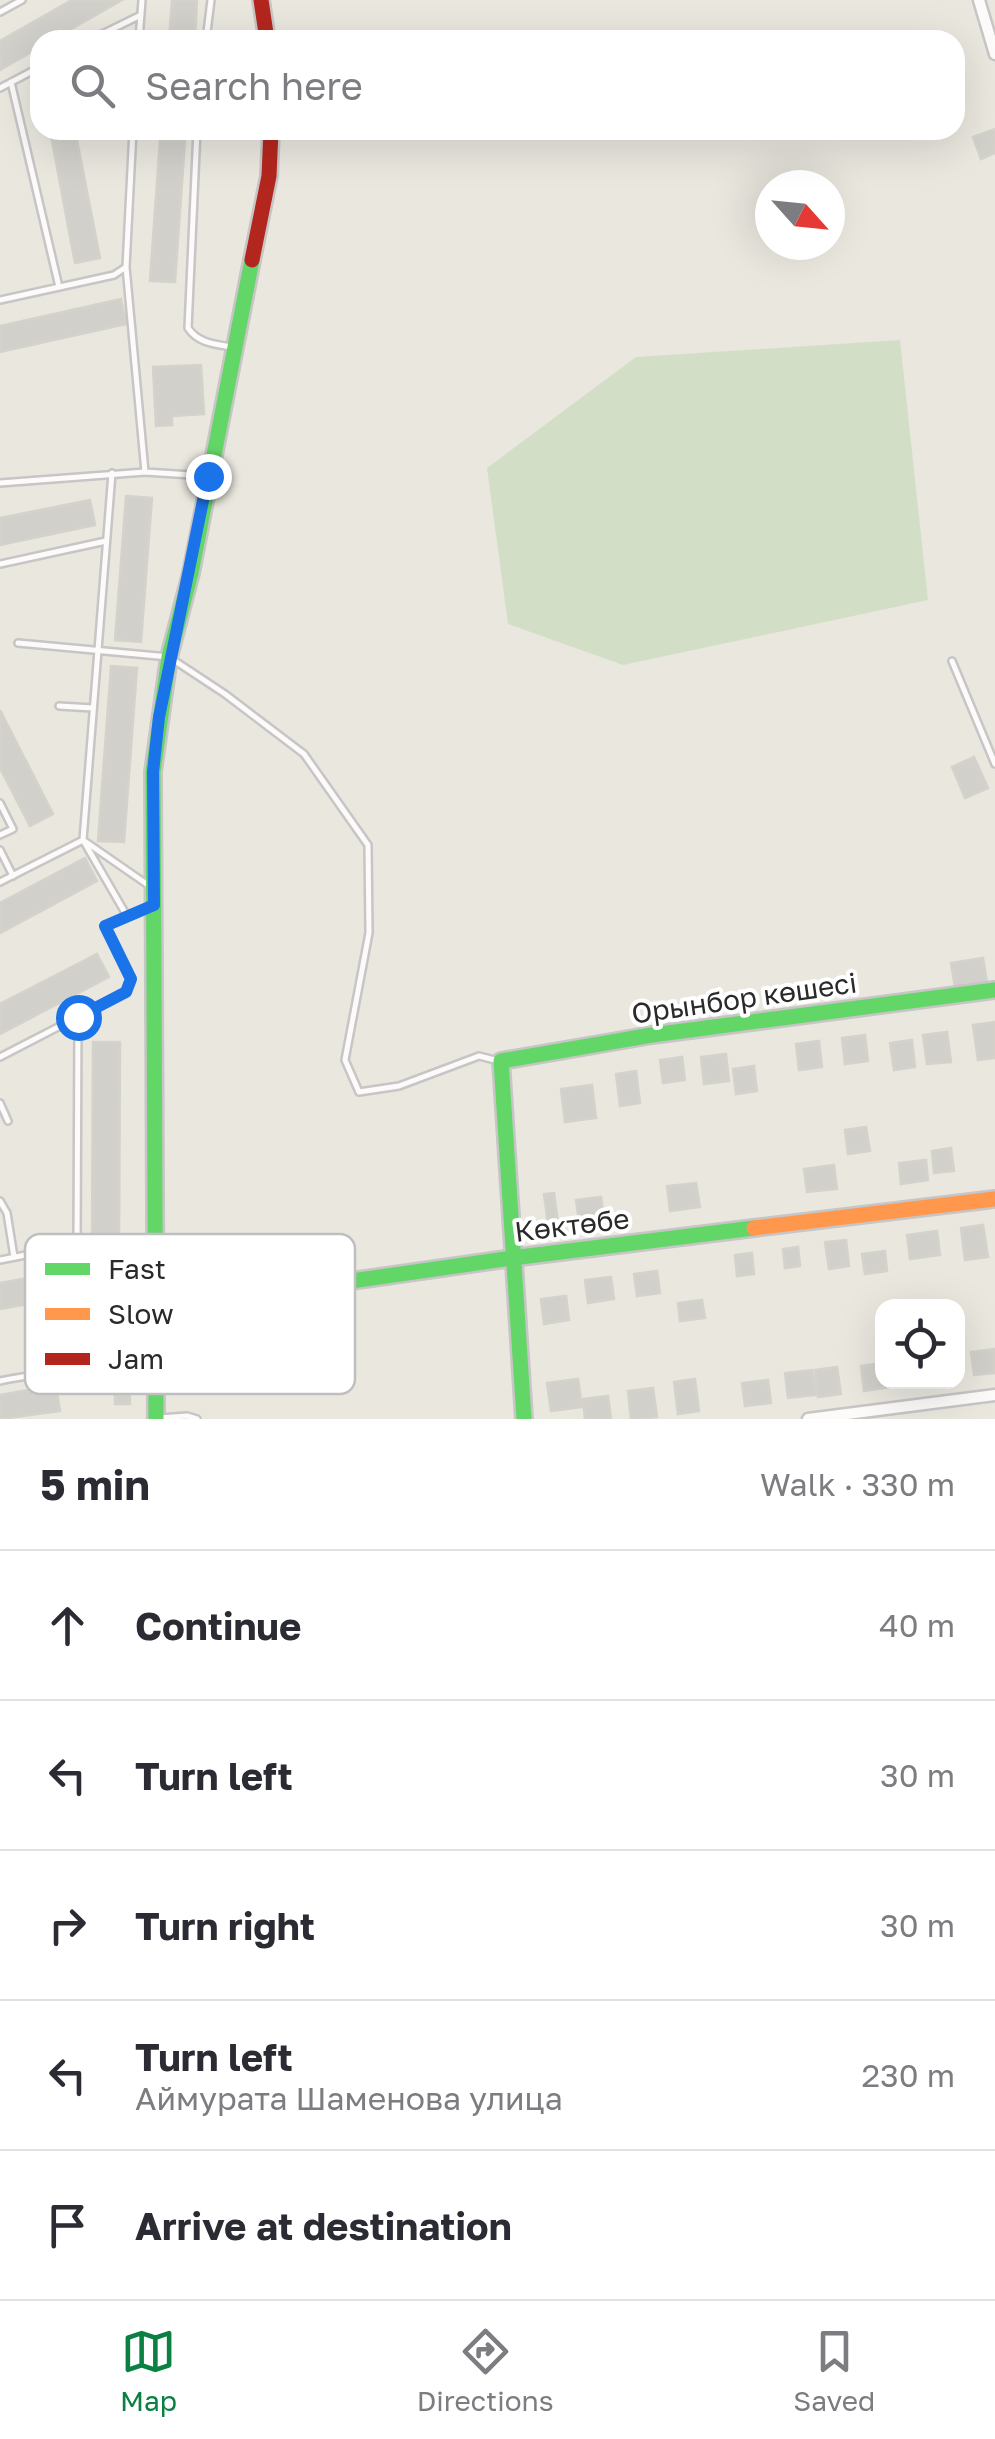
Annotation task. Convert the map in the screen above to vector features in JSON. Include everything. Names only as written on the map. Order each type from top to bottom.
[{"type":"street","points":[[262,0],[266,30]]},
{"type":"street","points":[[979,0],[995,54]]},
{"type":"street","points":[[156,1234],[153,772],[169,657],[190,573],[264,204],[270,140]]},
{"type":"street","name":"Орынбор көшесі","points":[[502,1062],[652,1035],[995,990]]},
{"type":"street","points":[[502,1062],[524,1419]]},
{"type":"street","name":"Көктөбе","points":[[355,1280],[995,1199]]},
{"type":"street","points":[[808,1419],[995,1395]]},
{"type":"lane","points":[[0,12],[22,0]]},
{"type":"lane","points":[[140,30],[142,0]]},
{"type":"lane","points":[[207,30],[211,0]]},
{"type":"lane","points":[[110,30],[141,15]]},
{"type":"lane","points":[[0,88],[30,71]]},
{"type":"lane","points":[[10,82],[59,287]]},
{"type":"lane","points":[[132,140],[126,267],[146,472]]},
{"type":"lane","points":[[197,140],[188,328],[204,342],[234,348]]},
{"type":"lane","points":[[0,300],[114,275],[126,267]]},
{"type":"lane","points":[[112,473],[82,840],[128,916]]},
{"type":"lane","points":[[0,483],[112,473],[208,476]]},
{"type":"lane","points":[[0,564],[106,541]]},
{"type":"lane","points":[[18,643],[169,657],[304,754],[368,845],[369,934],[346,1060],[359,1092],[399,1086],[480,1056],[502,1062]]},
{"type":"lane","points":[[952,661],[995,764]]},
{"type":"lane","points":[[59,706],[93,708]]},
{"type":"lane","points":[[0,803],[13,829],[0,836]]},
{"type":"lane","points":[[0,1057],[126,992],[131,979],[105,926],[128,916],[154,897],[82,840]]},
{"type":"lane","points":[[0,882],[82,840]]},
{"type":"lane","points":[[0,850],[13,876]]},
{"type":"lane","points":[[77,1234],[78,1017]]},
{"type":"lane","points":[[0,1103],[8,1122]]},
{"type":"lane","points":[[0,1201],[14,1257]]},
{"type":"lane","points":[[0,1260],[25,1255]]},
{"type":"lane","points":[[0,1381],[25,1376]]},
{"type":"lane","points":[[156,1418],[198,1419]]},
{"type":"green space","points":[[900,340],[928,600],[623,665],[508,624],[487,468],[636,357]]},
{"type":"building","points":[[72,0],[122,0],[70,30],[30,30],[30,53],[0,70],[0,41]]},
{"type":"building","points":[[172,0],[197,0],[196,30],[170,30]]},
{"type":"building","points":[[995,129],[995,153],[981,159],[973,137]]},
{"type":"building","points":[[52,140],[77,140],[100,258],[75,263]]},
{"type":"building","points":[[160,140],[185,141],[175,282],[150,281]]},
{"type":"building","points":[[121,299],[126,324],[0,352],[0,326]]},
{"type":"building","points":[[201,365],[204,414],[172,416],[172,425],[156,426],[153,367]]},
{"type":"building","points":[[126,496],[152,498],[141,642],[115,640]]},
{"type":"building","points":[[90,500],[95,525],[0,545],[0,518]]},
{"type":"building","points":[[111,666],[137,668],[124,842],[98,841]]},
{"type":"building","points":[[0,710],[53,814],[30,826],[0,768]]},
{"type":"building","points":[[974,757],[988,788],[965,798],[952,767]]},
{"type":"building","points":[[85,858],[97,881],[0,933],[0,903]]},
{"type":"building","points":[[97,954],[109,977],[0,1034],[0,1004]]},
{"type":"building","points":[[983,958],[987,983],[955,987],[951,963]]},
{"type":"building","points":[[995,1022],[995,1058],[978,1060],[973,1025]]},
{"type":"building","points":[[947,1032],[951,1062],[927,1064],[923,1035]]},
{"type":"building","points":[[865,1035],[868,1061],[845,1064],[842,1038]]},
{"type":"building","points":[[912,1040],[915,1067],[894,1070],[890,1043]]},
{"type":"building","points":[[819,1041],[822,1067],[799,1070],[796,1044]]},
{"type":"building","points":[[93,1042],[120,1042],[119,1234],[92,1234]]},
{"type":"building","points":[[726,1054],[729,1081],[704,1084],[701,1057]]},
{"type":"building","points":[[682,1057],[685,1080],[663,1083],[660,1060]]},
{"type":"building","points":[[754,1066],[757,1091],[736,1094],[733,1069]]},
{"type":"building","points":[[636,1071],[640,1103],[620,1106],[616,1074]]},
{"type":"building","points":[[592,1085],[596,1118],[565,1122],[561,1089]]},
{"type":"building","points":[[866,1127],[870,1151],[848,1154],[845,1130]]},
{"type":"building","points":[[951,1148],[954,1171],[934,1173],[932,1151]]},
{"type":"building","points":[[926,1160],[928,1180],[901,1184],[899,1163]]},
{"type":"building","points":[[834,1165],[837,1189],[807,1192],[804,1169]]},
{"type":"building","points":[[696,1183],[700,1207],[670,1211],[667,1186]]},
{"type":"building","points":[[554,1193],[558,1223],[548,1224],[544,1194]]},
{"type":"building","points":[[601,1197],[604,1218],[579,1222],[576,1200]]},
{"type":"building","points":[[983,1225],[988,1257],[965,1260],[961,1228]]},
{"type":"building","points":[[937,1231],[940,1255],[910,1259],[907,1235]]},
{"type":"building","points":[[846,1240],[849,1266],[829,1269],[825,1242]]},
{"type":"building","points":[[798,1247],[800,1266],[785,1268],[783,1249]]},
{"type":"building","points":[[885,1251],[887,1271],[865,1274],[862,1254]]},
{"type":"building","points":[[752,1253],[754,1274],[737,1276],[735,1255]]},
{"type":"building","points":[[657,1271],[660,1293],[637,1296],[634,1274]]},
{"type":"building","points":[[611,1277],[614,1299],[588,1303],[585,1280]]},
{"type":"building","points":[[25,1278],[25,1305],[0,1309],[0,1283]]},
{"type":"building","points":[[566,1296],[569,1320],[544,1324],[541,1299]]},
{"type":"building","points":[[702,1300],[705,1318],[680,1321],[678,1303]]},
{"type":"building","points":[[995,1349],[995,1373],[974,1375],[971,1352]]},
{"type":"building","points":[[875,1364],[877,1389],[864,1391],[861,1366]]},
{"type":"building","points":[[837,1367],[841,1394],[818,1397],[815,1370]]},
{"type":"building","points":[[812,1370],[816,1395],[788,1398],[785,1373]]},
{"type":"building","points":[[578,1379],[582,1407],[551,1411],[547,1383]]},
{"type":"building","points":[[695,1379],[699,1411],[678,1414],[674,1382]]},
{"type":"building","points":[[768,1380],[771,1403],[745,1406],[742,1383]]},
{"type":"building","points":[[653,1388],[657,1417],[631,1419],[628,1391]]},
{"type":"building","points":[[25,1391],[25,1394],[57,1394],[60,1411],[0,1419],[0,1395]]},
{"type":"building","points":[[115,1394],[130,1394],[130,1404],[115,1404]]},
{"type":"building","points":[[608,1396],[611,1419],[585,1419],[583,1399]]},
{"type":"traffic: fast","points":[[155,1234],[153,772],[169,657],[191,573],[252,260]]},
{"type":"traffic: fast","points":[[524,1419],[501,1061],[652,1035],[995,990]]},
{"type":"traffic: fast","points":[[355,1280],[754,1228]]},
{"type":"traffic: fast","points":[[156,1394],[156,1419]]},
{"type":"traffic: slow","points":[[754,1228],[995,1199]]},
{"type":"traffic: jam","points":[[261,0],[266,30]]},
{"type":"traffic: jam","points":[[252,260],[269,176],[271,140]]},
{"type":"route","points":[[78,1017],[126,992],[131,979],[105,926],[154,905],[153,772],[159,717],[208,476]]}]
